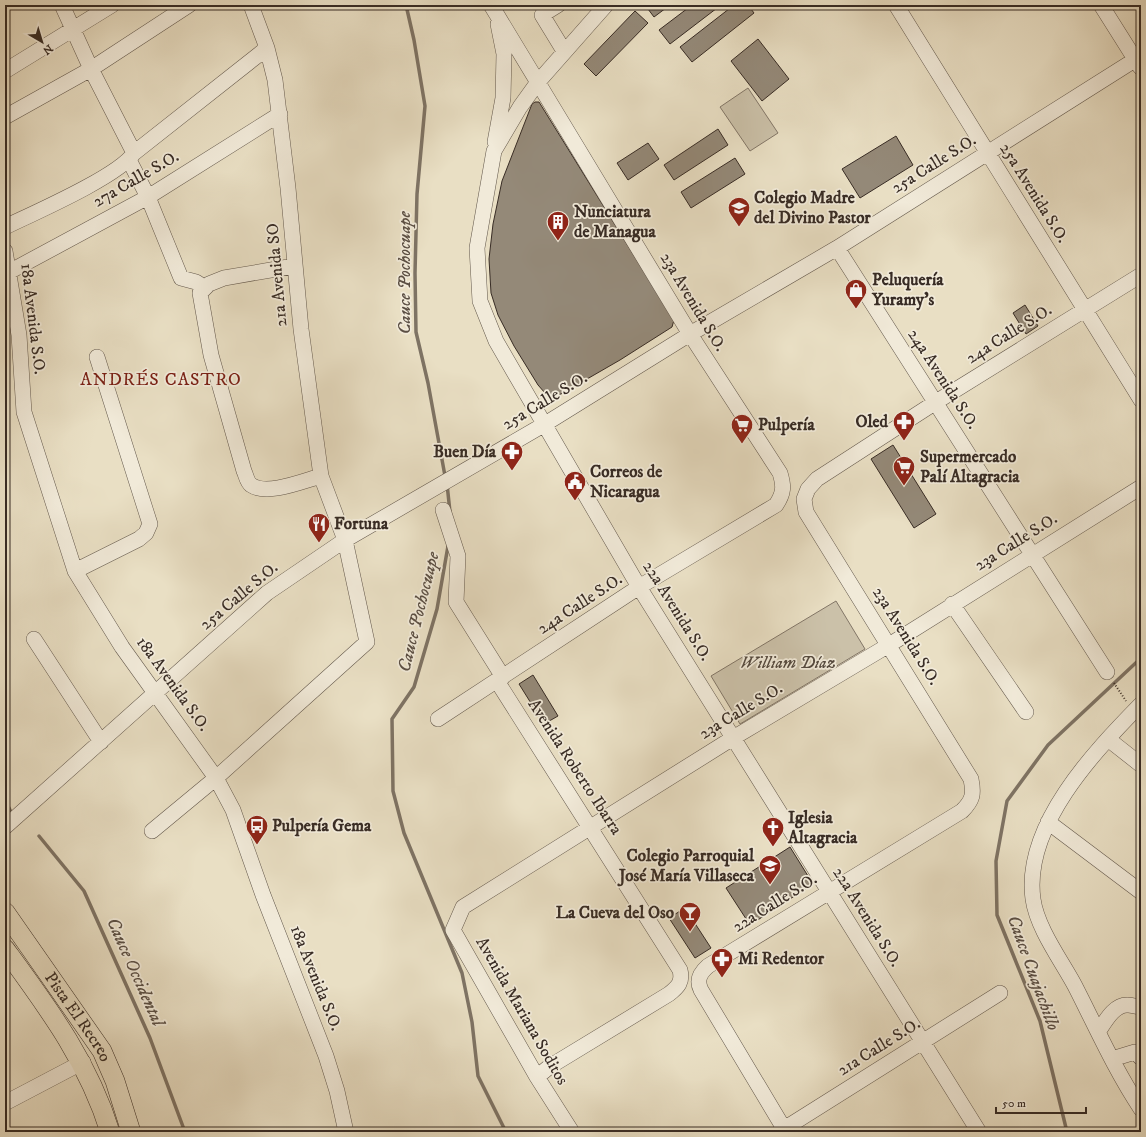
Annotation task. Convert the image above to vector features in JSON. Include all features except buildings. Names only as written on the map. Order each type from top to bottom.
[{"type":"main road","name":"Pista El Recreo","points":[[5,912],[102,1051],[115,1081],[131,1132]]},
{"type":"main road","name":"Pista El Recreo","points":[[5,949],[51,1013],[82,1062],[104,1113],[110,1132]]},
{"type":"street","points":[[62,5],[132,156],[181,278],[196,282],[205,288]]},
{"type":"street","points":[[5,71],[74,30],[112,5]]},
{"type":"street","points":[[5,117],[91,69],[189,5]]},
{"type":"street","name":"21a Avenida SO","points":[[216,778],[367,642],[345,540],[321,476],[301,329],[280,114],[267,48],[251,5]]},
{"type":"street","points":[[558,5],[542,16],[564,51]]},
{"type":"street","points":[[538,82],[606,5]]},
{"type":"street","name":"25a Avenida S.O.","points":[[896,5],[1141,400]]},
{"type":"street","points":[[1101,5],[1139,61]]},
{"type":"street","points":[[493,9],[504,54],[503,98],[494,151]]},
{"type":"street","name":"23a Avenida S.O.","points":[[493,9],[690,334],[780,473],[784,485],[782,496]]},
{"type":"street","points":[[5,227],[94,182],[132,156],[267,48]]},
{"type":"street","name":"25a Calle S.O.","points":[[5,827],[267,593],[345,540],[545,424],[690,334],[837,248],[987,153],[1139,61]]},
{"type":"street","name":"22a Avenida S.O.","points":[[538,82],[520,107],[494,151],[477,248],[480,301],[496,341],[640,587],[979,1132]]},
{"type":"street","name":"27a Calle S.O.","points":[[9,272],[148,197],[280,114]]},
{"type":"street","name":"24a Avenida S.O.","points":[[837,248],[1107,672]]},
{"type":"street","name":"18a Avenida S.O.","points":[[5,251],[19,335],[24,412],[75,571],[122,647],[216,778],[233,810],[263,896],[326,1056],[337,1091],[346,1132]]},
{"type":"street","points":[[294,266],[224,278],[209,284],[200,293],[200,303],[211,354],[249,484],[261,490],[292,484],[321,476]]},
{"type":"street","name":"24a Calle S.O.","points":[[804,499],[808,489],[817,479],[936,402],[1141,275]]},
{"type":"street","points":[[75,571],[138,539],[146,533],[150,524],[97,357]]},
{"type":"street","name":"23a Calle S.O.","points":[[463,907],[590,826],[733,738],[889,645],[952,604],[1141,487]]},
{"type":"street","name":"24a Calle S.O.","points":[[438,719],[640,587],[776,505],[782,496]]},
{"type":"street","name":"23a Avenida S.O.","points":[[804,499],[806,512],[971,779],[974,794]]},
{"type":"street","name":"Avenida Roberto Ibarra","points":[[443,510],[458,556],[456,602],[500,679],[680,970],[682,977],[681,983],[672,991],[549,1067],[538,1077]]},
{"type":"street","points":[[952,604],[1026,712]]},
{"type":"street","points":[[34,639],[101,742]]},
{"type":"street","points":[[1138,1098],[1123,1083],[1112,1059],[1040,922],[1033,900],[1032,880],[1035,861],[1048,822],[1062,797],[1076,776],[1141,704]]},
{"type":"street","points":[[1108,739],[1141,765]]},
{"type":"street","points":[[152,831],[216,778]]},
{"type":"street","name":"22a Calle S.O.","points":[[783,1131],[701,990],[698,981],[700,975],[708,966],[962,811],[970,803],[974,794]]},
{"type":"street","points":[[1048,822],[1141,892]]},
{"type":"street","name":"Avenida Mariana Soditos","points":[[463,907],[453,930],[538,1077],[572,1132]]},
{"type":"street","name":"21a Calle S.O.","points":[[783,1131],[1000,993]]},
{"type":"street","points":[[1098,1032],[1112,1012],[1119,1006],[1128,1005],[1141,1008]]},
{"type":"street","points":[[1112,1059],[1135,1052],[1141,1058]]},
{"type":"street","points":[[5,1104],[82,1062]]},
{"type":"green space","points":[[748,88],[778,133],[750,151],[720,107]]},
{"type":"green space","name":"William Díaz","points":[[836,601],[865,649],[740,724],[711,676]]},
{"type":"waterway","name":"Cauce Pochocuape","points":[[406,5],[414,40],[425,106],[417,194],[415,273],[416,332],[428,383],[445,476]]},
{"type":"waterway","name":"Cauce Pochocuape","points":[[447,484],[450,512]]},
{"type":"waterway","name":"Cauce Pochocuape","points":[[448,546],[437,609],[414,687],[392,719],[393,791],[404,833],[462,973],[472,1022],[478,1076],[506,1132]]},
{"type":"waterway","name":"Cauce Cuajachillo","points":[[1067,1132],[1040,1021],[997,915],[996,861],[1007,801],[1048,745],[1141,658]]},
{"type":"waterway","name":"Cauce Occidental","points":[[5,800],[11,812]]},
{"type":"waterway","name":"Cauce Occidental","points":[[39,836],[84,891],[150,1038],[185,1132]]},
{"type":"place","name":"Colegio Madre del Divino Pastor","points":[[739,228]]},
{"type":"place","name":"Nunciatura de Managua","points":[[558,242]]},
{"type":"place","name":"Peluquería Yuramy's","points":[[856,310]]},
{"type":"place","name":"Oled","points":[[904,442]]},
{"type":"place","name":"Pulpería","points":[[742,444]]},
{"type":"place","name":"Buen Día","points":[[512,472]]},
{"type":"place","name":"Supermercado Palí Altagracia","points":[[904,486]]},
{"type":"place","name":"Correos de Nicaragua","points":[[575,502]]},
{"type":"place","name":"Fortuna","points":[[319,544]]},
{"type":"place","name":"Pulpería Gema","points":[[257,846]]},
{"type":"place","name":"Iglesia Altagracia","points":[[773,848]]},
{"type":"place","name":"Colegio Parroquial José María Villaseca","points":[[770,886]]},
{"type":"place","name":"La Cueva del Oso","points":[[690,932]]},
{"type":"place","name":"Mi Redentor","points":[[722,978]]},
{"type":"district","name":"ANDRÉS CASTRO","points":[[161,380]]}]
